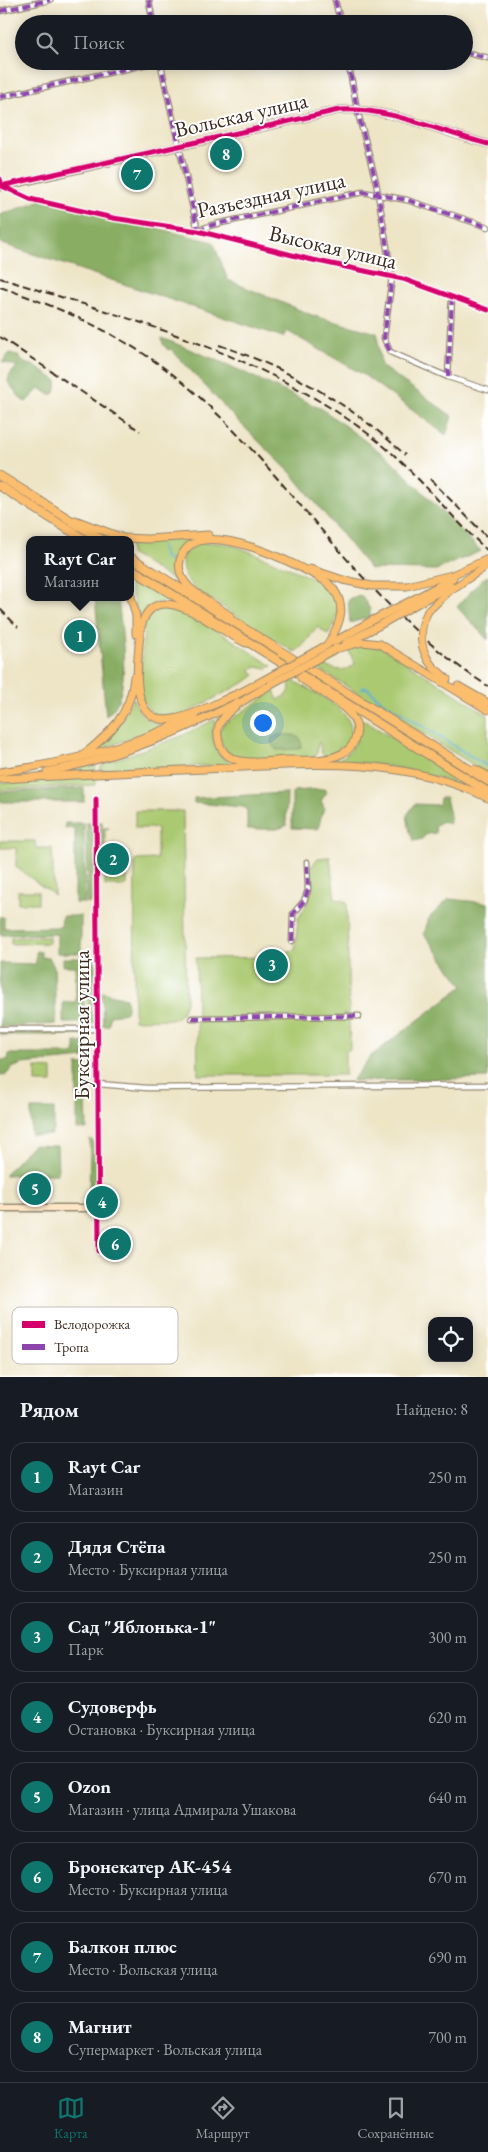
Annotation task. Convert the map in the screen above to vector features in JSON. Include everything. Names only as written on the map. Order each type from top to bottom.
[{"type":"highway","points":[[0,476],[96,536]]},
{"type":"highway","points":[[0,486],[79,536]]},
{"type":"highway","points":[[134,560],[488,781]]},
{"type":"highway","points":[[134,571],[488,792]]},
{"type":"main road","points":[[61,514],[115,536]]},
{"type":"main road","points":[[134,538],[205,534],[235,538],[343,580],[372,586],[406,586],[436,580],[488,565]]},
{"type":"main road","points":[[247,631],[186,582],[180,571],[179,563],[182,554],[190,544],[209,538],[235,542],[287,563],[328,584],[337,594],[342,610],[337,629],[327,645]]},
{"type":"main road","points":[[488,559],[441,597],[428,611],[423,624],[422,641],[424,652],[433,666],[447,679],[488,704]]},
{"type":"main road","points":[[0,772],[80,758],[152,735],[239,693],[327,645],[376,623],[473,570]]},
{"type":"main road","points":[[80,758],[115,728],[130,698],[136,624],[132,601]]},
{"type":"main road","points":[[239,693],[177,718],[160,720],[148,714],[141,703],[138,691],[140,639],[144,617],[159,605],[176,604],[232,637],[261,650]]},
{"type":"main road","points":[[0,779],[64,769],[129,751],[201,720],[272,684],[335,650],[376,623]]},
{"type":"main road","points":[[335,650],[362,642],[380,644],[488,710]]},
{"type":"main road","points":[[272,684],[233,710],[222,720],[218,727],[218,739],[228,755],[240,761],[252,762],[321,759],[342,754],[352,745],[356,728],[350,713],[281,662]]},
{"type":"main road","points":[[435,749],[488,776]]},
{"type":"main road","points":[[0,779],[342,764],[380,766],[418,772],[455,784],[488,798]]},
{"type":"street","points":[[0,11],[50,0]]},
{"type":"street","points":[[149,0],[152,15]]},
{"type":"street","points":[[335,0],[339,15]]},
{"type":"street","points":[[473,54],[488,58]]},
{"type":"street","points":[[0,97],[121,70]]},
{"type":"street","points":[[163,70],[198,231]]},
{"type":"street","points":[[350,70],[357,109],[376,182],[392,277],[384,338],[390,352],[448,377],[488,390]]},
{"type":"street","name":"Вольская улица","points":[[1,184],[339,110],[357,109],[382,113],[488,144]]},
{"type":"street","name":"Разъездная улица","points":[[1,184],[30,199],[112,218],[198,231],[212,225],[363,192],[377,193],[407,200],[488,227]]},
{"type":"street","name":"Высокая улица","points":[[198,231],[392,277],[488,310]]},
{"type":"street","points":[[448,377],[452,297]]},
{"type":"street","name":"Буксирная улица","points":[[96,799],[99,1251]]},
{"type":"street","points":[[292,941],[294,914],[304,901],[308,890],[307,862]]},
{"type":"street","points":[[192,1018],[359,1016]]},
{"type":"street","points":[[0,1029],[97,1029]]},
{"type":"street","points":[[98,1084],[147,1088],[488,1085]]},
{"type":"street","points":[[0,1208],[98,1208]]},
{"type":"green space","points":[[42,200],[213,242],[228,280],[314,316],[377,333],[381,366],[452,416],[446,435],[364,375],[287,331],[283,337],[0,243],[0,215]]},
{"type":"green space","points":[[162,338],[226,364],[322,409],[391,460],[481,551],[436,570],[370,569],[292,474],[234,417],[171,349],[168,350],[163,344]]},
{"type":"green space","points":[[10,353],[17,355],[24,363],[33,365],[57,381],[55,393],[50,395],[40,388],[26,402],[22,400],[8,382],[9,376],[19,364],[16,366],[2,362]]},
{"type":"green space","points":[[189,538],[190,540],[178,554],[175,564],[178,583],[134,556],[134,542]]},
{"type":"green space","points":[[200,543],[223,543],[236,547],[314,580],[333,597],[337,608],[336,621],[328,635],[318,627],[304,645],[294,652],[196,590],[184,574],[182,561],[183,555]]},
{"type":"green space","points":[[134,575],[171,598],[171,600],[153,604],[138,618],[134,601]]},
{"type":"green space","points":[[488,576],[488,640],[457,607],[481,580]]},
{"type":"green space","points":[[362,596],[370,609],[370,617],[350,623],[348,601],[350,598]]},
{"type":"green space","points":[[95,601],[118,601],[123,644],[123,679],[115,707],[106,716]]},
{"type":"green space","points":[[166,606],[194,615],[272,666],[268,668],[254,667],[251,670],[255,675],[247,681],[181,716],[153,715],[141,698],[140,689],[144,625],[155,610]]},
{"type":"green space","points":[[364,646],[380,647],[391,653],[488,715],[488,774],[317,668],[323,665],[335,669],[347,669],[355,664],[348,649]]},
{"type":"green space","points":[[294,681],[332,703],[347,718],[351,727],[351,737],[347,746],[337,753],[324,756],[321,752],[320,743],[318,743],[317,753],[313,758],[246,760],[228,753],[219,731],[224,724],[274,691],[278,700],[287,695],[290,690],[289,683]]},
{"type":"green space","points":[[133,698],[144,717],[165,726],[99,750],[98,747],[118,727]]},
{"type":"green space","points":[[353,714],[477,791],[441,779],[388,766],[333,762],[346,755],[356,743]]},
{"type":"green space","points":[[216,719],[213,731],[214,746],[222,757],[229,762],[227,765],[99,770],[103,764],[179,737]]},
{"type":"green space","points":[[278,735],[294,735],[300,738],[302,746],[298,749],[276,750],[271,743],[272,738]]},
{"type":"green space","points":[[96,763],[95,771],[67,771]]},
{"type":"green space","points":[[96,777],[96,785],[0,790],[0,783]]},
{"type":"green space","points":[[84,788],[84,802],[0,802],[0,792]]},
{"type":"green space","points":[[324,789],[327,792],[321,801],[325,809],[322,813],[318,829],[292,828],[292,793],[294,791]]},
{"type":"green space","points":[[287,793],[286,826],[277,829],[247,829],[247,811],[244,807],[194,803],[194,798]]},
{"type":"green space","points":[[440,798],[446,798],[450,815],[449,824],[442,821],[435,826],[436,833],[427,834],[422,839],[414,841],[410,832],[407,815],[415,804],[439,805]]},
{"type":"green space","points":[[135,811],[183,811],[186,1002],[182,1013],[174,1019],[134,1020],[135,860],[157,859],[157,828],[135,828]]},
{"type":"green space","points":[[99,822],[102,822],[102,870],[99,870]]},
{"type":"green space","points":[[65,823],[84,823],[85,903],[75,903],[75,828],[65,828]]},
{"type":"green space","points":[[87,823],[93,823],[94,874],[87,874]]},
{"type":"green space","points":[[103,828],[109,828],[105,829],[106,869],[109,871],[103,871]]},
{"type":"green space","points":[[0,841],[35,841],[36,848],[52,848],[54,895],[16,867],[16,848],[0,848]]},
{"type":"green space","points":[[330,857],[335,899],[343,900],[347,903],[349,1015],[344,1014],[344,1019],[349,1019],[350,1049],[345,1052],[345,1075],[198,1075],[196,958],[288,957],[288,951],[295,950],[298,919],[307,904],[310,890],[310,868],[318,858]]},
{"type":"green space","points":[[87,876],[94,876],[94,900],[91,903],[87,903]]},
{"type":"green space","points":[[127,876],[127,886],[105,886],[105,877]]},
{"type":"green space","points":[[18,891],[38,891],[38,903],[18,903]]},
{"type":"green space","points":[[449,899],[488,903],[488,1078],[352,1081],[370,1057],[463,986],[424,934],[429,918]]},
{"type":"green space","points":[[62,916],[81,916],[81,953],[57,953],[57,934],[0,935],[0,917],[4,917],[4,928],[61,927]]},
{"type":"green space","points":[[49,937],[49,943],[11,944],[11,938]]},
{"type":"green space","points":[[36,951],[41,952],[41,957],[49,957],[54,967],[56,1024],[0,1027],[0,963],[36,964]]},
{"type":"green space","points":[[63,958],[84,958],[84,1023],[63,1023],[63,1002],[76,1002],[75,966],[63,966]]},
{"type":"green space","points":[[88,958],[93,958],[95,964],[95,1023],[88,1023]]},
{"type":"green space","points":[[102,992],[126,998],[127,1008],[125,1013],[110,1015],[109,1025],[103,1026]]},
{"type":"green space","points":[[0,1032],[85,1032],[85,1035],[0,1035]]},
{"type":"green space","points":[[75,1042],[86,1043],[85,1058],[22,1064],[12,1068],[6,1075],[0,1075],[0,1060],[8,1060],[9,1054],[75,1054]]},
{"type":"green space","points":[[77,1065],[85,1065],[87,1129],[77,1129]]},
{"type":"green space","points":[[36,1068],[52,1069],[52,1083],[36,1083]]},
{"type":"green space","points":[[31,1109],[54,1109],[54,1129],[50,1135],[31,1135]]},
{"type":"green space","points":[[90,1139],[96,1147],[96,1196],[94,1204],[89,1206]]},
{"type":"green space","points":[[32,1145],[57,1146],[58,1174],[4,1175]]},
{"type":"waterway","points":[[161,546],[165,558],[173,563]]},
{"type":"waterway","points":[[362,689],[366,687],[382,701],[488,767]]},
{"type":"railway","points":[[0,278],[98,308],[195,342],[289,384],[333,409],[375,439],[405,465],[488,551]]},
{"type":"railway","points":[[0,287],[26,296],[103,330],[127,343],[173,375],[195,393],[232,429],[370,585],[406,622],[445,656],[488,686]]},
{"type":"railway","points":[[0,337],[140,431]]},
{"type":"railway","points":[[219,345],[269,365],[318,390],[364,420],[405,455]]},
{"type":"railway","points":[[430,479],[488,538]]},
{"type":"railway","points":[[0,609],[18,627]]},
{"type":"marked path","points":[[0,11],[50,0]]},
{"type":"marked path","points":[[149,0],[152,15]]},
{"type":"marked path","points":[[335,0],[339,15]]},
{"type":"marked path","points":[[473,54],[488,58]]},
{"type":"marked path","points":[[0,97],[121,70]]},
{"type":"marked path","points":[[162,70],[198,231]]},
{"type":"marked path","points":[[350,70],[357,109],[376,182],[392,277],[384,338],[390,352]]},
{"type":"marked path","points":[[198,231],[212,225],[363,192],[407,200],[488,227]]},
{"type":"marked path","points":[[448,377],[452,297]]},
{"type":"marked path","points":[[292,941],[293,914],[304,901],[308,890],[307,862]]},
{"type":"marked path","points":[[192,1018],[359,1016]]},
{"type":"cycle path","points":[[1,186],[339,110],[358,110],[396,116],[488,144]]},
{"type":"cycle path","points":[[0,179],[2,186],[30,199],[113,218],[198,231],[308,259],[403,279],[488,310]]},
{"type":"cycle path","points":[[96,799],[99,1251]]},
{"type":"place","name":"Магнит","points":[[226,154]]},
{"type":"place","name":"Балкон плюс","points":[[137,174]]},
{"type":"place","name":"Rayt Car","points":[[80,636]]},
{"type":"place","name":"Дядя Стёпа","points":[[113,859]]},
{"type":"place","name":"Сад \"Яблонька-1\"","points":[[272,965]]},
{"type":"place","name":"Ozon","points":[[35,1189]]},
{"type":"place","name":"Судоверфь","points":[[102,1202]]},
{"type":"place","name":"Бронекатер АК-454","points":[[115,1244]]}]
